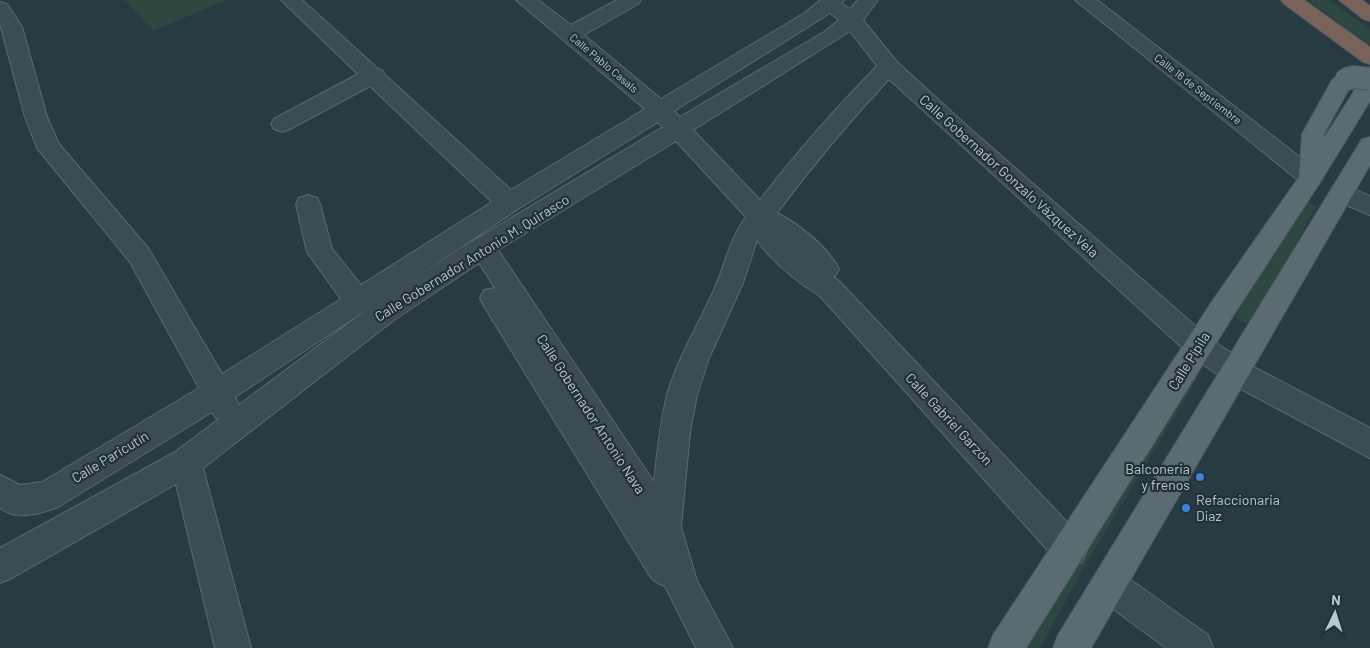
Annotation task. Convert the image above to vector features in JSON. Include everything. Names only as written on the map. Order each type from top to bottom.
[{"type":"highway","points":[[1290,0],[1370,57]]},
{"type":"main road","name":"Calle Pípila","points":[[1006,648],[1199,346],[1311,178],[1364,93],[1370,74]]},
{"type":"main road","points":[[1311,178],[1313,134],[1340,85],[1346,79],[1354,77],[1370,79]]},
{"type":"main road","points":[[1071,648],[1370,145]]},
{"type":"main road","points":[[1341,193],[1367,179],[1370,174]]},
{"type":"street","points":[[291,0],[374,75],[509,203]]},
{"type":"street","name":"Calle Pablo Casals","points":[[526,0],[570,34],[660,110],[679,129]]},
{"type":"street","points":[[570,34],[631,0]]},
{"type":"street","name":"Calle Gobernador Antonio M. Quirasco","points":[[0,566],[186,462],[384,312],[475,253],[831,36],[852,20],[868,0]]},
{"type":"street","name":"Calle 16 de Septiembre","points":[[1085,0],[1311,178]]},
{"type":"street","name":"Calle Gobernador Antonio M. Quirasco","points":[[217,393],[357,300],[509,203],[810,18],[829,1]]},
{"type":"street","name":"Calle Gobernador Gonzalo Vázquez Vela","points":[[829,1],[852,20],[890,67],[959,132],[1199,346],[1236,372],[1370,444]]},
{"type":"street","points":[[0,8],[12,27],[36,117],[49,148],[139,255],[234,424]]},
{"type":"street","points":[[665,527],[675,432],[682,395],[695,358],[730,283],[746,236],[760,216],[854,103],[890,67]]},
{"type":"street","points":[[282,124],[374,75]]},
{"type":"street","name":"Calle Gabriel Garzón","points":[[679,129],[760,216],[765,231],[783,253],[813,279],[829,288],[1070,550]]},
{"type":"street","points":[[1341,193],[1370,206]]},
{"type":"street","points":[[308,204],[320,252],[357,300]]},
{"type":"street","name":"Calle Gobernador Antonio Nava","points":[[475,253],[665,527],[671,576]]},
{"type":"street","name":"Calle Gobernador Antonio Nava","points":[[475,253],[715,648]]},
{"type":"street","name":"Calle Paricutín","points":[[0,490],[16,501],[47,496],[217,393]]},
{"type":"street","points":[[186,462],[233,648]]},
{"type":"street","points":[[1109,585],[1195,648]]},
{"type":"green space","points":[[125,0],[227,0],[153,31]]},
{"type":"green space","points":[[1308,0],[1329,0],[1370,29],[1370,45]]},
{"type":"green space","points":[[1304,200],[1316,206],[1252,327],[1234,317]]},
{"type":"green space","points":[[1189,368],[1200,374],[1086,564],[1040,648],[1014,648]]},
{"type":"place","name":"Balconeria y frenos","points":[[1200,477]]},
{"type":"place","name":"Refaccionaria Diaz","points":[[1186,508]]}]
